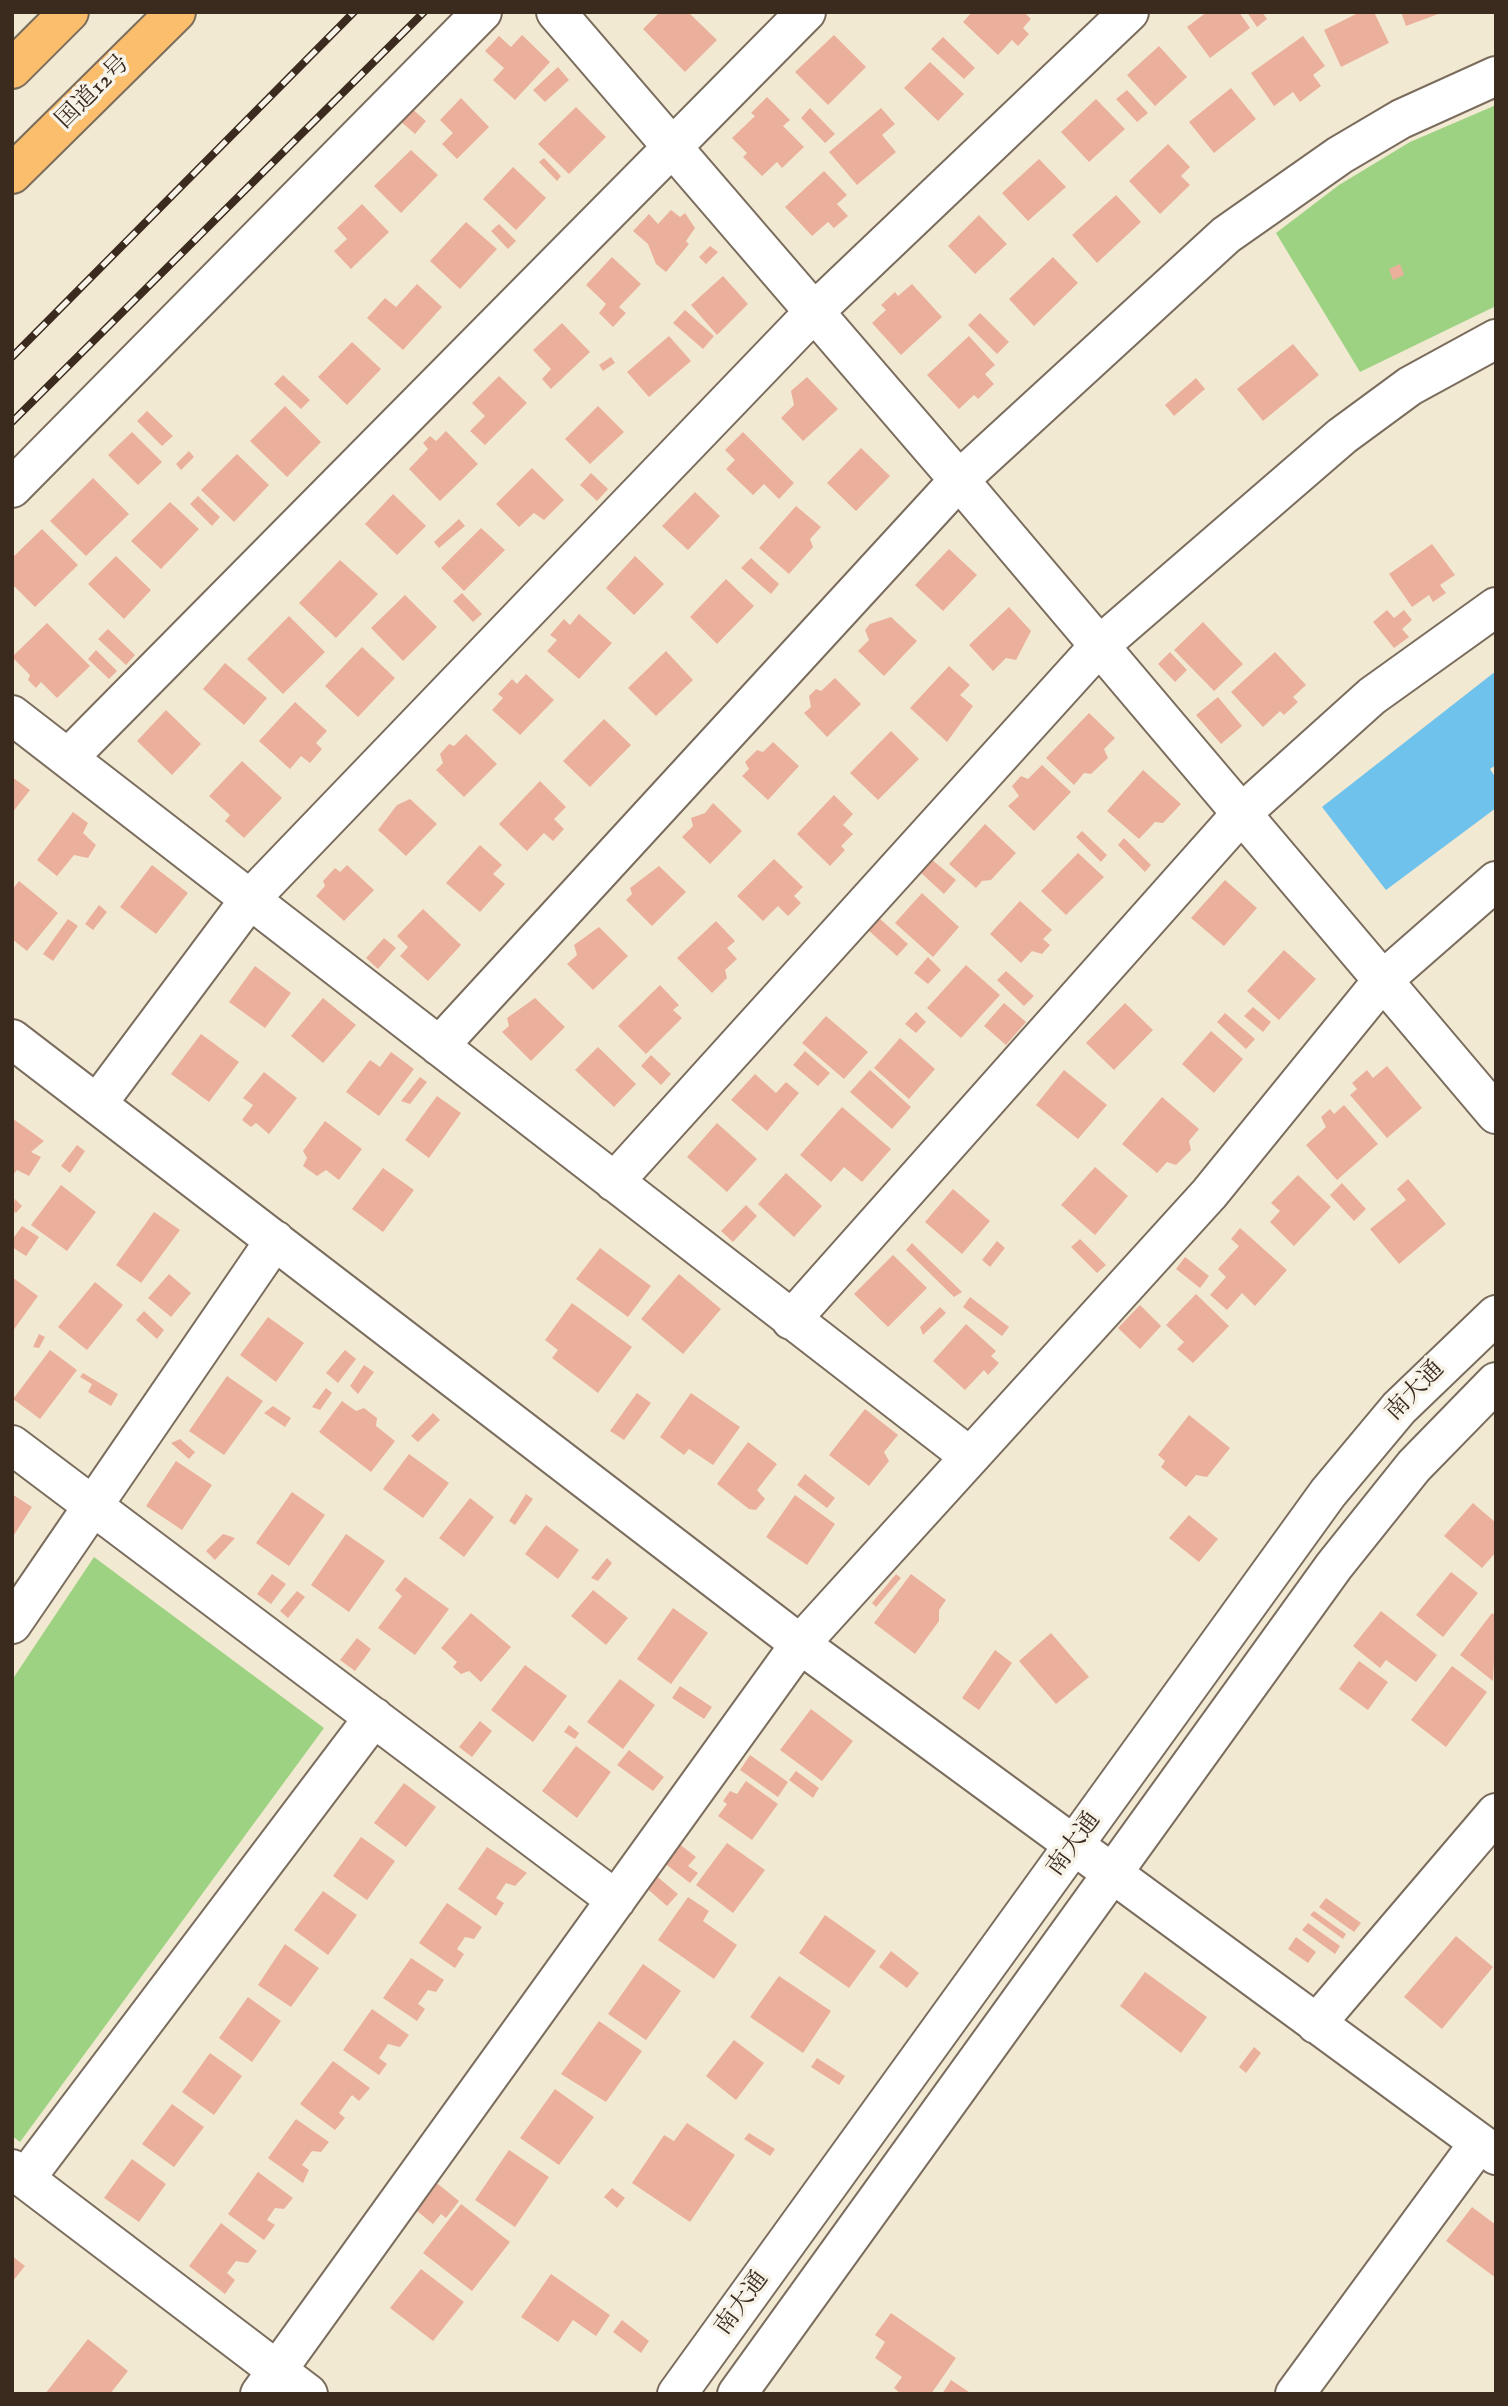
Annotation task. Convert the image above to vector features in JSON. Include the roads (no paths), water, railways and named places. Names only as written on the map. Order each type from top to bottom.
[{"type":"highway","points":[[12,69],[69,12]]},
{"type":"highway","name":"国道12号","points":[[12,174],[176,12]]},
{"type":"street","points":[[12,488],[482,12]]},
{"type":"street","points":[[556,12],[959,480],[1496,1114]]},
{"type":"street","points":[[68,758],[806,12]]},
{"type":"street","points":[[97,1104],[250,899],[814,312],[1129,12]]},
{"type":"street","points":[[439,1046],[959,480],[1226,235],[1339,155],[1401,119],[1496,76]]},
{"type":"street","points":[[614,1182],[1099,646],[1342,436],[1410,386],[1496,339]]},
{"type":"street","points":[[791,1320],[1242,813],[1372,696],[1496,607]]},
{"type":"street","points":[[12,715],[969,1456]]},
{"type":"street","points":[[269,2382],[800,1644],[1209,1194],[1383,980],[1496,881]]},
{"type":"street","points":[[12,1039],[800,1644],[1488,2149],[1295,2394]]},
{"type":"street","points":[[12,1624],[275,1240]]},
{"type":"street","name":"南大通","points":[[677,2394],[1328,1493],[1399,1408],[1496,1315]]},
{"type":"street","name":"南大通","points":[[737,2394],[1371,1518],[1422,1457],[1496,1382]]},
{"type":"street","points":[[12,1445],[615,1900]]},
{"type":"street","points":[[308,2394],[269,2382],[19,2174],[374,1717]]},
{"type":"street","points":[[1316,2024],[1496,1813]]},
{"type":"water","points":[[1496,671],[1496,765],[1490,769],[1496,778],[1496,808],[1386,890],[1322,807]]},
{"type":"railway","points":[[12,357],[354,12]]},
{"type":"railway","points":[[12,422],[424,12]]}]
